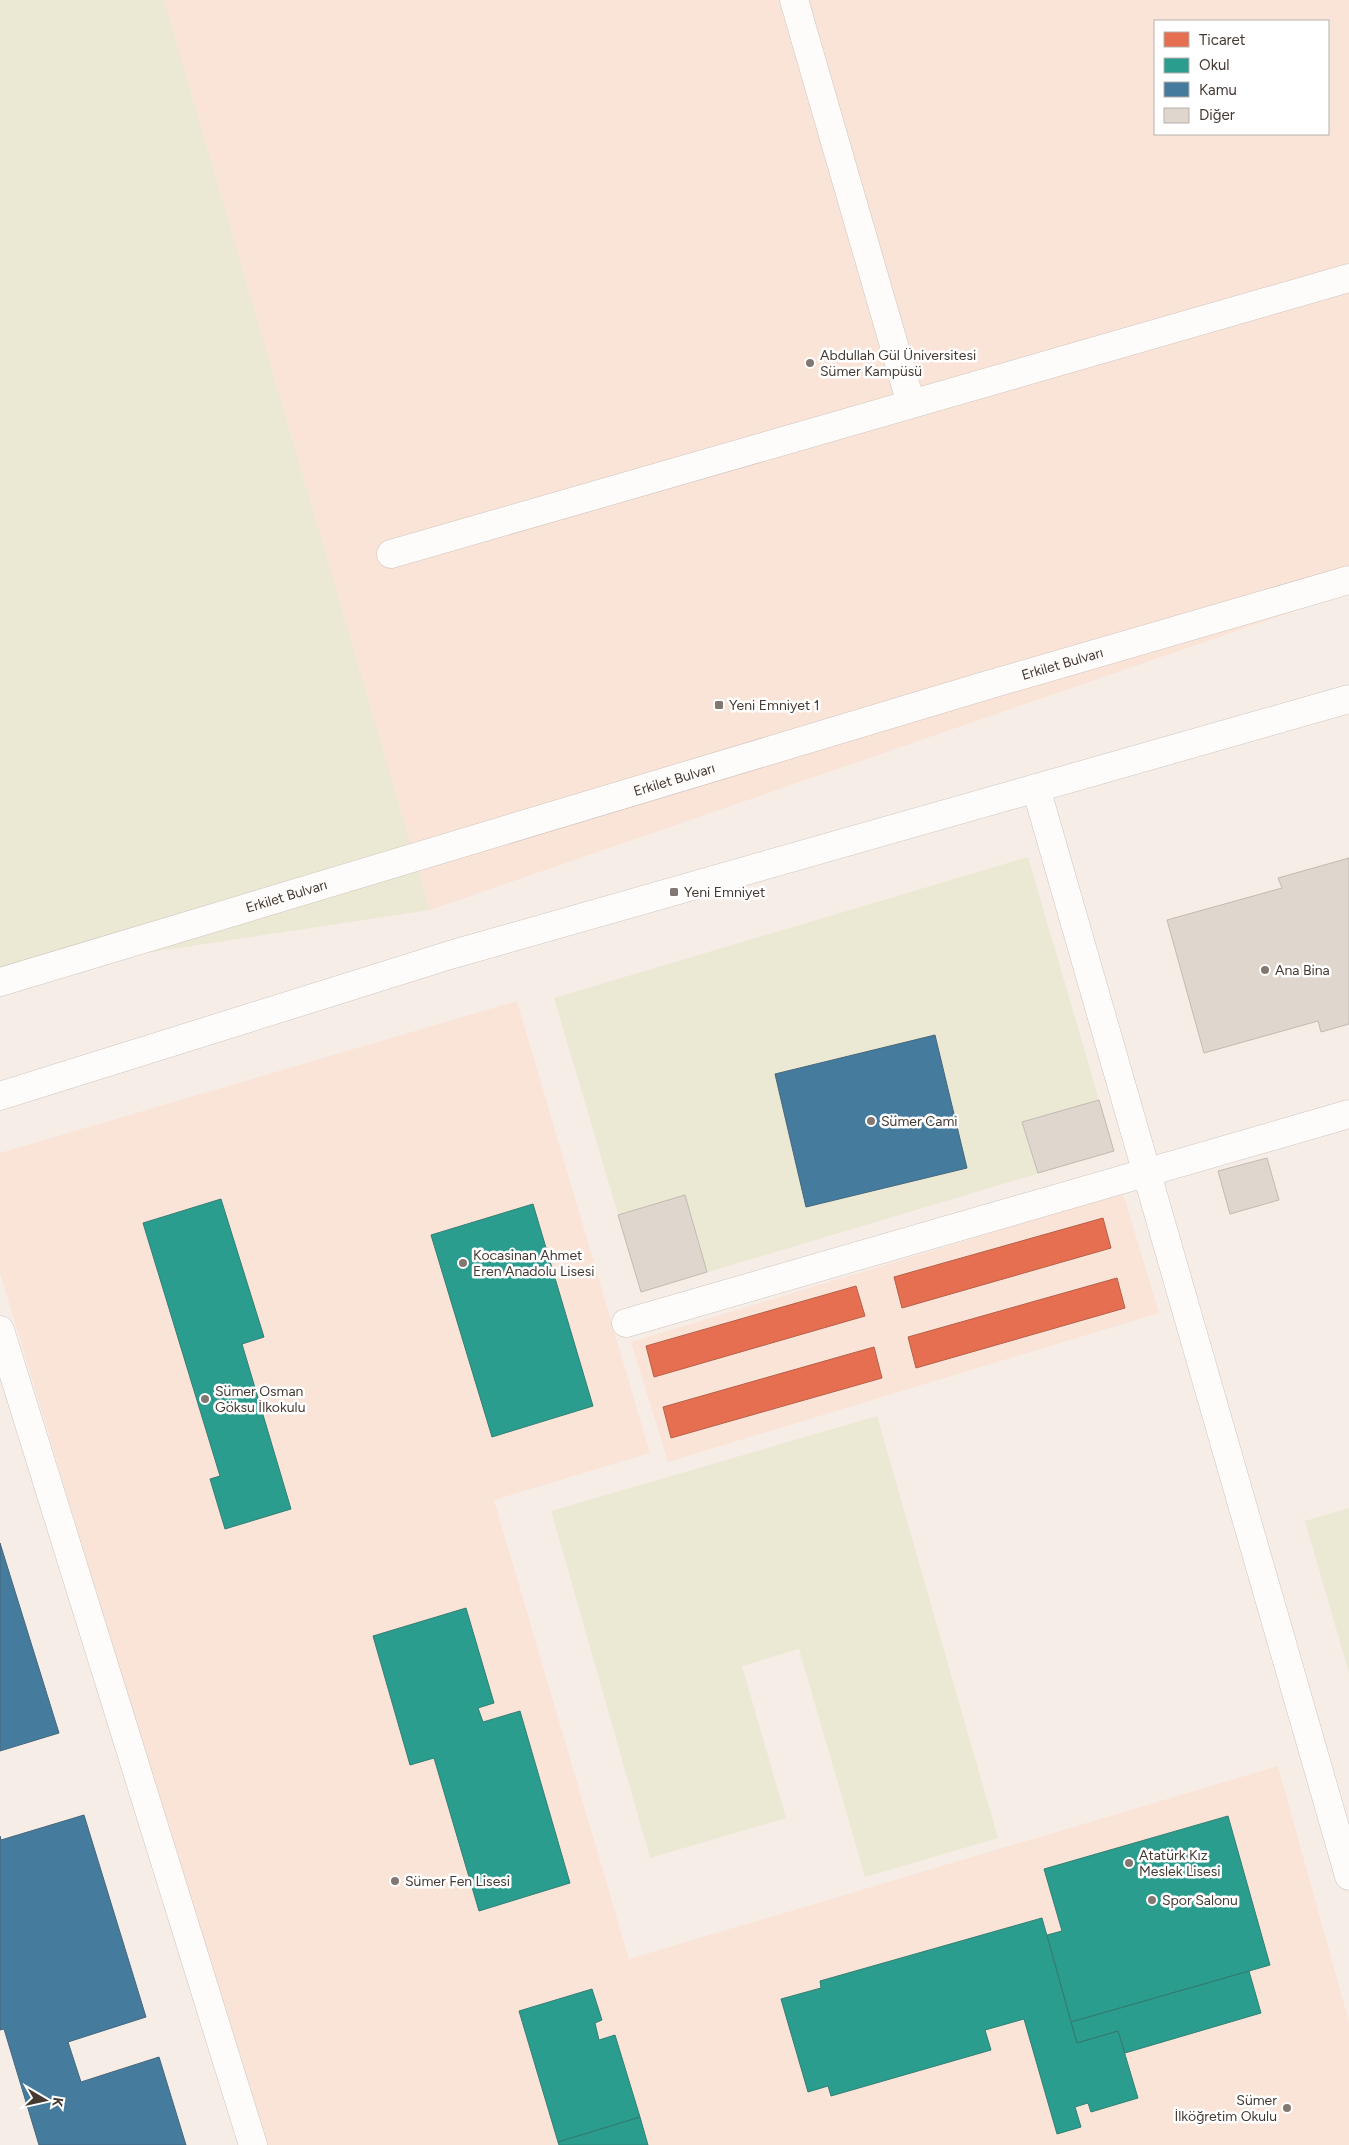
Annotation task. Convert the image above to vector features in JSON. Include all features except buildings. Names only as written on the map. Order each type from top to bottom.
[{"type":"street","points":[[794,0],[911,404]]},
{"type":"street","points":[[391,554],[1349,278]]},
{"type":"street","name":"Erkilet Bulvarı","points":[[0,982],[981,687],[1349,580]]},
{"type":"street","points":[[0,1096],[450,955],[1349,699]]},
{"type":"street","points":[[1036,788],[1349,1876]]},
{"type":"street","points":[[626,1323],[1349,1114]]},
{"type":"street","points":[[0,1330],[253,2145]]},
{"type":"shaded area","points":[[0,0],[164,0],[430,910],[0,975]]},
{"type":"shaded area","name":"Abdullah Gül Üniversitesi Sümer Kampüsü","points":[[164,0],[1349,0],[1349,592],[430,910]]},
{"type":"shaded area","points":[[1028,857],[1114,1151],[641,1292],[554,998]]},
{"type":"shaded area","points":[[517,1001],[650,1453],[494,1500],[629,1959],[1278,1766],[1349,2022],[1349,2145],[263,2145],[0,1273],[0,1153]]},
{"type":"shaded area","points":[[1123,1193],[1159,1313],[668,1462],[631,1342]]},
{"type":"shaded area","points":[[877,1416],[998,1838],[865,1877],[799,1649],[742,1666],[786,1818],[650,1858],[551,1511]]},
{"type":"shaded area","points":[[1349,1508],[1349,1673],[1305,1521]]},
{"type":"place","name":"Abdullah Gül Üniversitesi Sümer Kampüsü","points":[[810,363]]},
{"type":"place","name":"Yeni Emniyet 1","points":[[719,705]]},
{"type":"place","name":"Yeni Emniyet","points":[[674,892]]},
{"type":"place","name":"Ana Bina","points":[[1265,970]]},
{"type":"place","name":"Sümer Cami","points":[[871,1121]]},
{"type":"place","name":"Kocasinan Ahmet Eren Anadolu Lisesi","points":[[463,1263]]},
{"type":"place","name":"Sümer Osman Göksu İlkokulu","points":[[205,1399]]},
{"type":"place","name":"Atatürk Kız Meslek Lisesi","points":[[1129,1863]]},
{"type":"place","name":"Sümer Fen Lisesi","points":[[395,1881]]},
{"type":"place","name":"Spor Salonu","points":[[1152,1900]]},
{"type":"place","name":"Sümer İlköğretim Okulu","points":[[1287,2108]]}]
